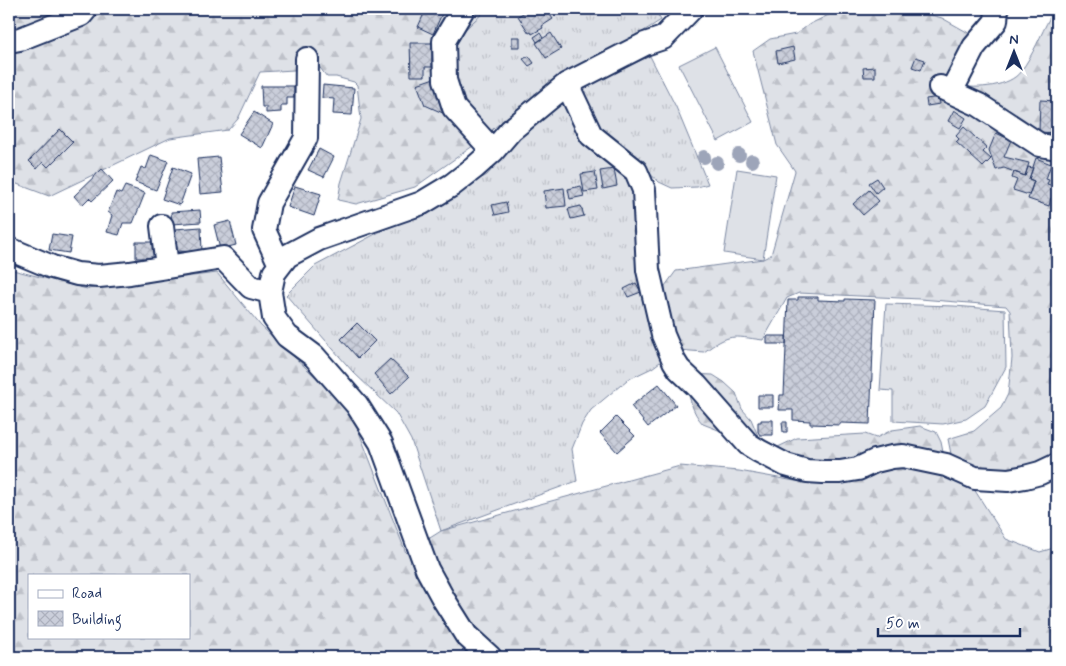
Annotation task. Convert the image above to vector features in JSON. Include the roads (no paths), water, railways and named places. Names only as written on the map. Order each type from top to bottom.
[{"type":"street","points":[[9,41],[20,39],[81,15],[86,9]]},
{"type":"street","points":[[463,9],[444,41],[445,80],[454,108],[493,151]]},
{"type":"street","points":[[490,657],[466,635],[427,569],[381,443],[358,405],[314,356],[287,336],[274,318],[270,292],[274,273],[287,256],[319,239],[422,203],[452,185],[493,151],[511,130],[567,84],[645,44],[663,38],[691,9]]},
{"type":"street","points":[[997,9],[996,21],[974,47],[946,90],[979,105],[1040,145],[1057,148]]},
{"type":"street","points":[[280,265],[264,230],[269,203],[306,138],[308,59]]},
{"type":"street","points":[[567,84],[591,135],[636,171],[644,190],[648,270],[663,335],[674,361],[679,369],[697,386],[748,444],[759,452],[786,465],[823,472],[858,469],[892,456],[903,456],[946,465],[975,478],[1008,480],[1024,478],[1057,465]]},
{"type":"street","points":[[162,226],[167,267]]},
{"type":"street","points":[[9,248],[52,267],[77,274],[99,276],[222,258],[252,287],[270,292]]}]
